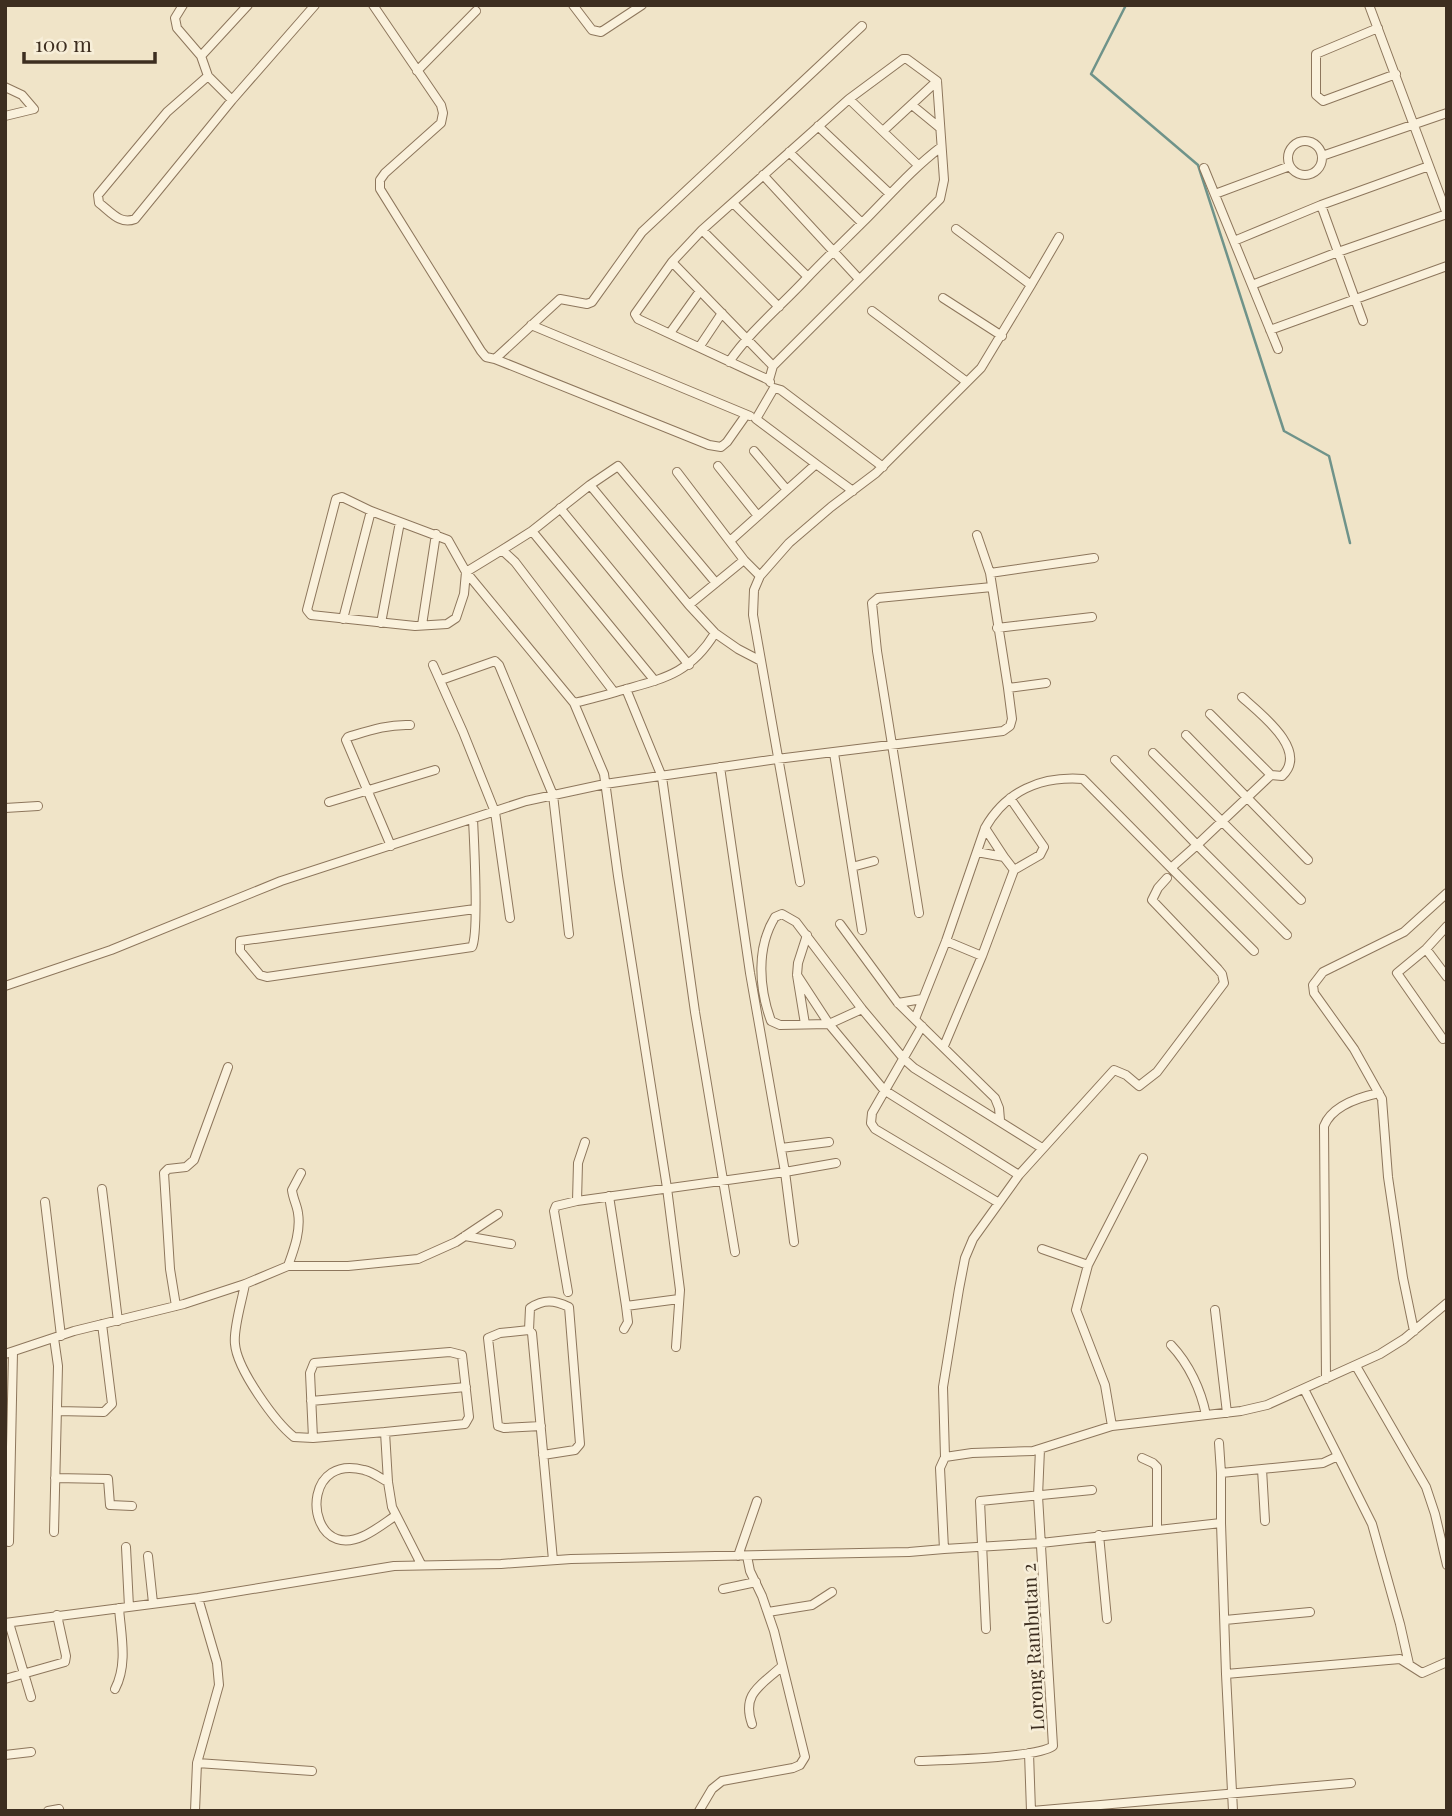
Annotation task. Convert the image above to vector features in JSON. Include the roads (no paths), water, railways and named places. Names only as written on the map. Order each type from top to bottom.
[{"type":"street","points":[[183,5],[175,18],[177,28],[201,56],[208,76],[232,100]]},
{"type":"street","points":[[201,56],[248,5]]},
{"type":"street","points":[[208,76],[167,112],[98,195],[99,203],[120,220],[128,222],[135,219],[232,100],[315,5]]},
{"type":"street","points":[[373,5],[441,105],[443,113],[440,124],[385,173],[380,180],[380,189],[486,357],[709,445],[721,447],[746,415]]},
{"type":"street","points":[[573,5],[592,30],[601,32],[630,9],[642,5]]},
{"type":"street","points":[[1252,285],[1447,214],[1369,5]]},
{"type":"street","points":[[417,71],[476,10]]},
{"type":"street","points":[[495,359],[560,299],[587,304],[592,302],[642,232],[862,26]]},
{"type":"street","points":[[1378,28],[1316,54],[1316,95],[1323,101],[1396,74]]},
{"type":"street","points":[[883,467],[771,384],[700,346],[638,319],[635,314],[673,262],[702,230],[849,99],[904,58],[937,82]]},
{"type":"street","points":[[883,131],[937,82]]},
{"type":"street","points":[[756,419],[771,384],[773,366],[940,199],[944,180],[937,82]]},
{"type":"street","points":[[5,87],[22,95],[34,109],[5,116]]},
{"type":"street","points":[[849,99],[918,165]]},
{"type":"street","points":[[912,104],[940,128]]},
{"type":"street","points":[[1322,156],[1447,113]]},
{"type":"street","points":[[818,126],[890,194]]},
{"type":"street","points":[[1300,141],[1312,142],[1321,150],[1322,156],[1320,167],[1311,174],[1299,174],[1290,166],[1288,155],[1300,141]]},
{"type":"street","points":[[730,362],[746,337],[779,307],[918,165],[941,147]]},
{"type":"street","points":[[789,152],[862,223]]},
{"type":"street","points":[[1215,194],[1290,166]]},
{"type":"street","points":[[1234,241],[1321,205],[1429,166]]},
{"type":"street","points":[[1204,168],[1278,349]]},
{"type":"street","points":[[763,175],[859,279]]},
{"type":"street","points":[[733,203],[808,277]]},
{"type":"street","points":[[1321,205],[1363,321]]},
{"type":"street","points":[[956,229],[1031,285]]},
{"type":"street","points":[[702,230],[779,307]]},
{"type":"street","points":[[800,883],[776,759],[752,608],[754,590],[760,576],[789,544],[883,467],[981,368],[1059,237]]},
{"type":"street","points":[[673,262],[773,366]]},
{"type":"street","points":[[1270,330],[1447,266]]},
{"type":"street","points":[[670,333],[700,290]]},
{"type":"street","points":[[943,298],[1002,336]]},
{"type":"street","points":[[872,311],[967,382]]},
{"type":"street","points":[[700,346],[722,313]]},
{"type":"street","points":[[531,325],[756,419],[853,491]]},
{"type":"street","points":[[754,451],[787,490]]},
{"type":"street","points":[[730,541],[816,464]]},
{"type":"street","points":[[467,572],[532,531],[615,466],[620,466],[716,583]]},
{"type":"street","points":[[718,466],[758,516]]},
{"type":"street","points":[[677,472],[744,560],[760,576]]},
{"type":"street","points":[[590,485],[688,605],[715,633],[761,661]]},
{"type":"street","points":[[467,572],[464,594],[454,621],[447,624],[381,623],[311,615],[307,610],[336,499],[342,497],[444,537],[453,545],[467,572],[574,703],[606,784],[680,1290],[676,1347]]},
{"type":"street","points":[[561,508],[689,665]]},
{"type":"street","points":[[343,619],[372,511]]},
{"type":"street","points":[[381,623],[400,522]]},
{"type":"street","points":[[532,531],[655,681]]},
{"type":"street","points":[[422,625],[436,534]]},
{"type":"street","points":[[5,986],[92,957],[281,881],[553,794],[776,759],[1006,730],[1012,719],[1008,688],[990,573],[977,535]]},
{"type":"street","points":[[502,550],[523,572],[614,692]]},
{"type":"street","points":[[990,573],[1094,558]]},
{"type":"street","points":[[688,605],[744,560]]},
{"type":"street","points":[[919,913],[877,651],[872,603],[878,598],[992,587]]},
{"type":"street","points":[[997,628],[1092,617]]},
{"type":"street","points":[[574,703],[679,672],[706,647],[715,633]]},
{"type":"street","points":[[441,680],[486,663],[495,661],[499,665],[553,794],[569,934]]},
{"type":"street","points":[[433,665],[495,812],[510,918]]},
{"type":"street","points":[[1008,688],[1046,683]]},
{"type":"street","points":[[626,689],[662,777],[697,1024],[735,1252]]},
{"type":"street","points":[[1210,714],[1271,775],[1282,776],[1288,768],[1289,759],[1285,740],[1242,696]]},
{"type":"street","points":[[391,846],[348,747],[348,737],[396,724],[410,724]]},
{"type":"street","points":[[1186,735],[1308,860]]},
{"type":"street","points":[[834,753],[862,930]]},
{"type":"street","points":[[1153,753],[1301,900]]},
{"type":"street","points":[[1115,760],[1287,935]]},
{"type":"street","points":[[720,767],[794,1242]]},
{"type":"street","points":[[328,802],[435,770]]},
{"type":"street","points":[[1171,868],[1271,775]]},
{"type":"street","points":[[915,1019],[946,942],[985,828],[1010,798],[1022,789],[1042,782],[1083,779],[1254,951]]},
{"type":"street","points":[[944,1046],[1014,870],[1040,855],[1044,847],[1010,798]]},
{"type":"street","points":[[5,808],[37,806]]},
{"type":"street","points":[[473,819],[475,909],[475,940],[469,948],[267,977],[260,975],[239,947],[240,941],[475,909]]},
{"type":"street","points":[[985,828],[1014,870]]},
{"type":"street","points":[[977,852],[1004,858]]},
{"type":"street","points":[[852,867],[874,861]]},
{"type":"street","points":[[944,1549],[940,1468],[945,1457],[943,1387],[965,1258],[973,1240],[1019,1175],[1114,1070],[1126,1075],[1139,1086],[1157,1072],[1224,983],[1218,969],[1152,900],[1167,878]]},
{"type":"street","points":[[1414,1331],[1396,1227],[1386,1157],[1383,1107],[1379,1093],[1354,1049],[1314,993],[1313,985],[1323,972],[1404,932],[1447,892]]},
{"type":"street","points":[[862,1009],[829,1024],[780,1025],[771,1021],[760,973],[769,928],[775,917],[788,915],[807,935],[862,1009],[914,1068],[1042,1148]]},
{"type":"street","points":[[840,924],[898,1003],[995,1098],[999,1104],[1000,1120]]},
{"type":"street","points":[[1443,1039],[1397,973],[1447,926]]},
{"type":"street","points":[[805,1024],[797,975],[798,962],[807,935]]},
{"type":"street","points":[[946,942],[982,956]]},
{"type":"street","points":[[1426,948],[1447,977]]},
{"type":"street","points":[[797,975],[829,1024],[884,1090],[1019,1175]]},
{"type":"street","points":[[898,1003],[922,999]]},
{"type":"street","points":[[922,1026],[872,1113],[873,1126],[999,1203]]},
{"type":"street","points":[[180,1305],[170,1269],[164,1173],[168,1169],[189,1166],[194,1160],[228,1067]]},
{"type":"street","points":[[1326,1379],[1324,1126],[1327,1119],[1347,1105],[1379,1093]]},
{"type":"street","points":[[577,1201],[578,1163],[585,1142]]},
{"type":"street","points":[[781,1148],[829,1142]]},
{"type":"street","points":[[1112,1426],[1105,1385],[1076,1313],[1088,1265],[1143,1158]]},
{"type":"street","points":[[568,1292],[554,1211],[556,1206],[836,1163]]},
{"type":"street","points":[[288,1266],[299,1224],[292,1190],[301,1173]]},
{"type":"street","points":[[102,1188],[118,1321]]},
{"type":"street","points":[[609,1196],[628,1322],[624,1329]]},
{"type":"street","points":[[45,1202],[58,1337],[54,1532]]},
{"type":"street","points":[[9,1542],[7,1352],[180,1305],[288,1266],[348,1266],[418,1259],[456,1242],[498,1214]]},
{"type":"street","points":[[465,1236],[511,1244]]},
{"type":"street","points":[[1042,1249],[1088,1265]]},
{"type":"street","points":[[244,1284],[235,1344],[243,1367],[261,1397],[294,1437],[313,1438],[457,1427],[465,1424],[469,1417],[464,1359],[459,1352],[317,1362],[311,1367],[313,1438]]},
{"type":"street","points":[[626,1306],[679,1299]]},
{"type":"street","points":[[543,1455],[575,1450],[580,1444],[569,1307],[559,1302],[538,1303],[530,1308],[529,1330],[533,1337],[543,1455],[553,1560]]},
{"type":"street","points":[[945,1457],[972,1453],[1021,1453],[1112,1426],[1227,1413],[1267,1405],[1380,1354],[1414,1331],[1447,1303]]},
{"type":"street","points":[[1215,1310],[1227,1413]]},
{"type":"street","points":[[57,1411],[104,1412],[112,1404],[102,1325]]},
{"type":"street","points":[[529,1330],[500,1333],[488,1338],[497,1423],[504,1428],[541,1426]]},
{"type":"street","points":[[1171,1345],[1180,1355],[1202,1395],[1206,1415]]},
{"type":"street","points":[[1356,1366],[1426,1487],[1447,1565]]},
{"type":"street","points":[[311,1401],[466,1387]]},
{"type":"street","points":[[1304,1389],[1372,1524],[1409,1664]]},
{"type":"street","points":[[385,1432],[388,1482],[395,1516],[421,1564]]},
{"type":"street","points":[[1219,1443],[1233,1811]]},
{"type":"street","name":"Lorong Rambutan 2","points":[[919,1761],[1028,1753],[1049,1749],[1053,1744],[1038,1496],[1040,1449]]},
{"type":"street","points":[[1221,1473],[1323,1463],[1338,1456]]},
{"type":"street","points":[[1142,1458],[1157,1467],[1157,1529]]},
{"type":"street","points":[[388,1482],[368,1470],[352,1467],[337,1469],[325,1476],[319,1485],[317,1504],[320,1521],[326,1532],[337,1539],[362,1537],[395,1516]]},
{"type":"street","points":[[1262,1469],[1265,1521]]},
{"type":"street","points":[[55,1478],[108,1479],[110,1504],[132,1506]]},
{"type":"street","points":[[986,1629],[980,1502],[1092,1490]]},
{"type":"street","points":[[699,1811],[712,1789],[722,1781],[793,1768],[804,1761],[801,1739],[768,1612],[743,1556],[757,1501]]},
{"type":"street","points":[[31,1697],[7,1623],[198,1598],[371,1568],[421,1564],[981,1548],[1221,1523]]},
{"type":"street","points":[[1099,1535],[1107,1619]]},
{"type":"street","points":[[126,1546],[130,1607]]},
{"type":"street","points":[[148,1556],[153,1604]]},
{"type":"street","points":[[723,1589],[756,1582]]},
{"type":"street","points":[[768,1612],[811,1605],[832,1592]]},
{"type":"street","points":[[195,1811],[197,1763],[219,1685],[217,1663],[198,1598]]},
{"type":"street","points":[[115,1689],[123,1670],[119,1608]]},
{"type":"street","points":[[1225,1620],[1310,1612]]},
{"type":"street","points":[[5,1679],[62,1664],[66,1660],[57,1615]]},
{"type":"street","points":[[1226,1674],[1400,1659],[1422,1673],[1447,1662]]},
{"type":"street","points":[[752,1724],[747,1709],[749,1700],[782,1666]]},
{"type":"street","points":[[5,1755],[32,1752]]},
{"type":"street","points":[[1028,1753],[1031,1811],[1351,1783]]},
{"type":"street","points":[[197,1763],[312,1771]]},
{"type":"street","points":[[47,1811],[59,1810]]},
{"type":"waterway","points":[[1126,5],[1091,74],[1198,165],[1284,431],[1329,456],[1350,543]]}]
